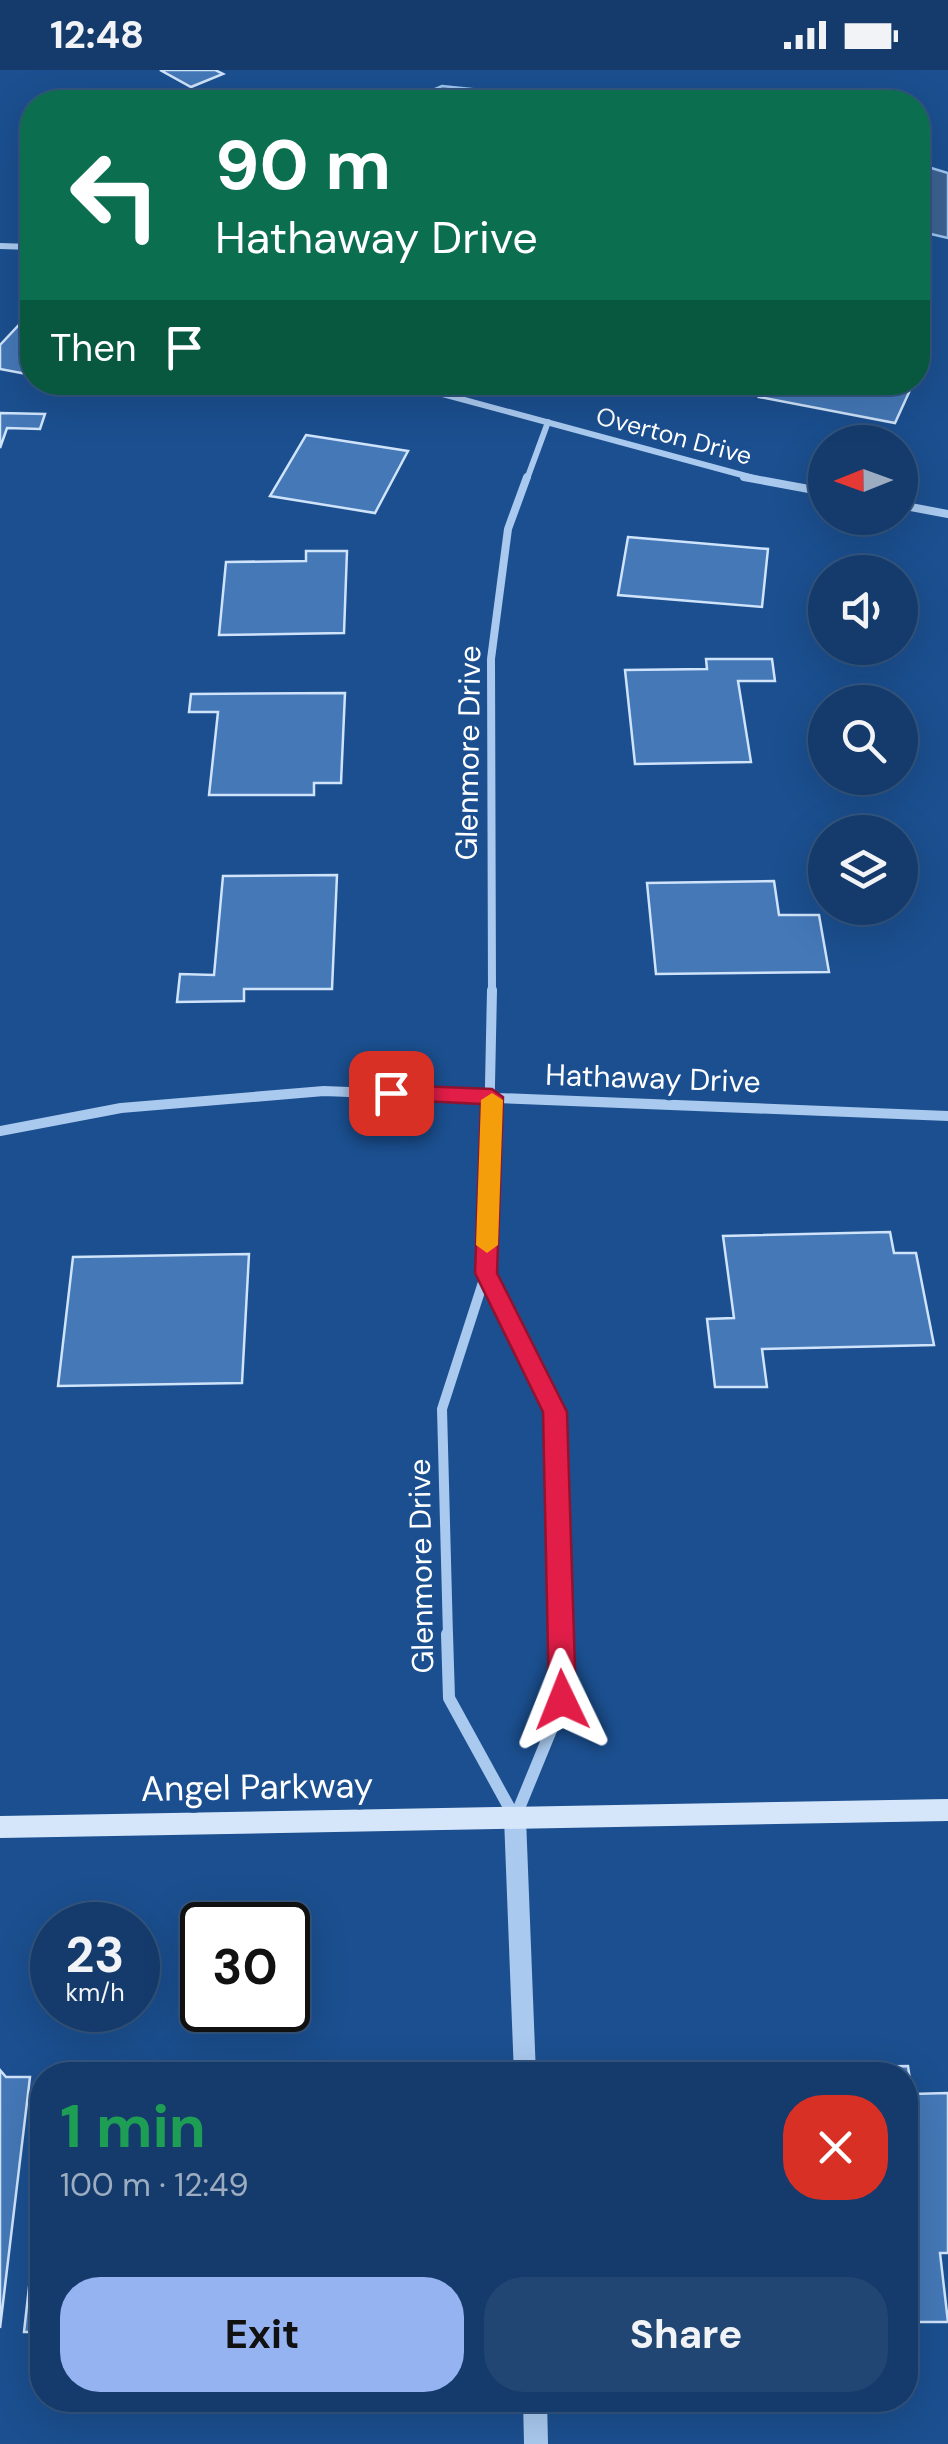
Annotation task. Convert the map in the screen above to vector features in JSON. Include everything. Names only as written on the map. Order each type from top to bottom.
[{"type":"main road","name":"Angel Parkway","points":[[0,1827],[948,1810]]},
{"type":"street","name":"Overton Drive","points":[[447,395],[739,476],[808,489]]},
{"type":"street","name":"Glenmore Drive","points":[[516,1818],[448,1698],[442,1408],[486,1273],[492,1097],[491,659],[508,529],[548,422]]},
{"type":"street","points":[[918,508],[948,514]]},
{"type":"street","name":"Hathaway Drive","points":[[0,1132],[120,1108],[324,1090],[948,1116]]},
{"type":"street","name":"Glenmore Drive","points":[[486,1273],[555,1412],[562,1700],[516,1818]]},
{"type":"street","points":[[516,1818],[524,2062]]},
{"type":"street","points":[[535,2412],[536,2444]]},
{"type":"water","points":[[442,86],[481,90],[433,90]]},
{"type":"water","points":[[930,168],[948,173],[948,238],[930,234]]},
{"type":"building","points":[[160,70],[215,70],[223,74],[191,87]]},
{"type":"building","points":[[20,324],[20,373],[0,369],[0,345]]},
{"type":"building","points":[[760,395],[908,395],[895,423]]},
{"type":"building","points":[[0,413],[45,414],[40,429],[7,428],[0,448]]},
{"type":"building","points":[[306,435],[408,451],[375,513],[270,496]]},
{"type":"building","points":[[628,537],[768,549],[762,607],[618,595]]},
{"type":"building","points":[[306,551],[347,551],[344,633],[219,635],[226,562],[306,561]]},
{"type":"building","points":[[706,659],[772,659],[775,681],[738,681],[751,762],[635,764],[625,670],[707,669]]},
{"type":"building","points":[[345,693],[341,783],[314,783],[314,795],[209,795],[218,712],[189,712],[191,694]]},
{"type":"building","points":[[337,875],[332,989],[244,989],[244,1001],[177,1002],[180,974],[214,975],[223,876]]},
{"type":"building","points":[[774,881],[779,915],[808,915],[808,925],[821,925],[829,972],[656,974],[647,883]]},
{"type":"building","points":[[890,1232],[894,1253],[916,1253],[934,1345],[762,1349],[767,1387],[715,1387],[707,1319],[734,1318],[723,1236]]},
{"type":"building","points":[[249,1254],[242,1383],[58,1386],[73,1257]]},
{"type":"building","points":[[0,2070],[6,2077],[30,2077],[0,2328]]},
{"type":"building","points":[[948,2093],[948,2253],[940,2253],[948,2322],[918,2322],[918,2094]]},
{"type":"building","points":[[30,2278],[30,2332],[24,2332]]},
{"type":"slow traffic","points":[[487,1245],[492,1100]]},
{"type":"route","points":[[391,1093],[492,1097],[486,1273],[555,1412],[562,1700]]}]
